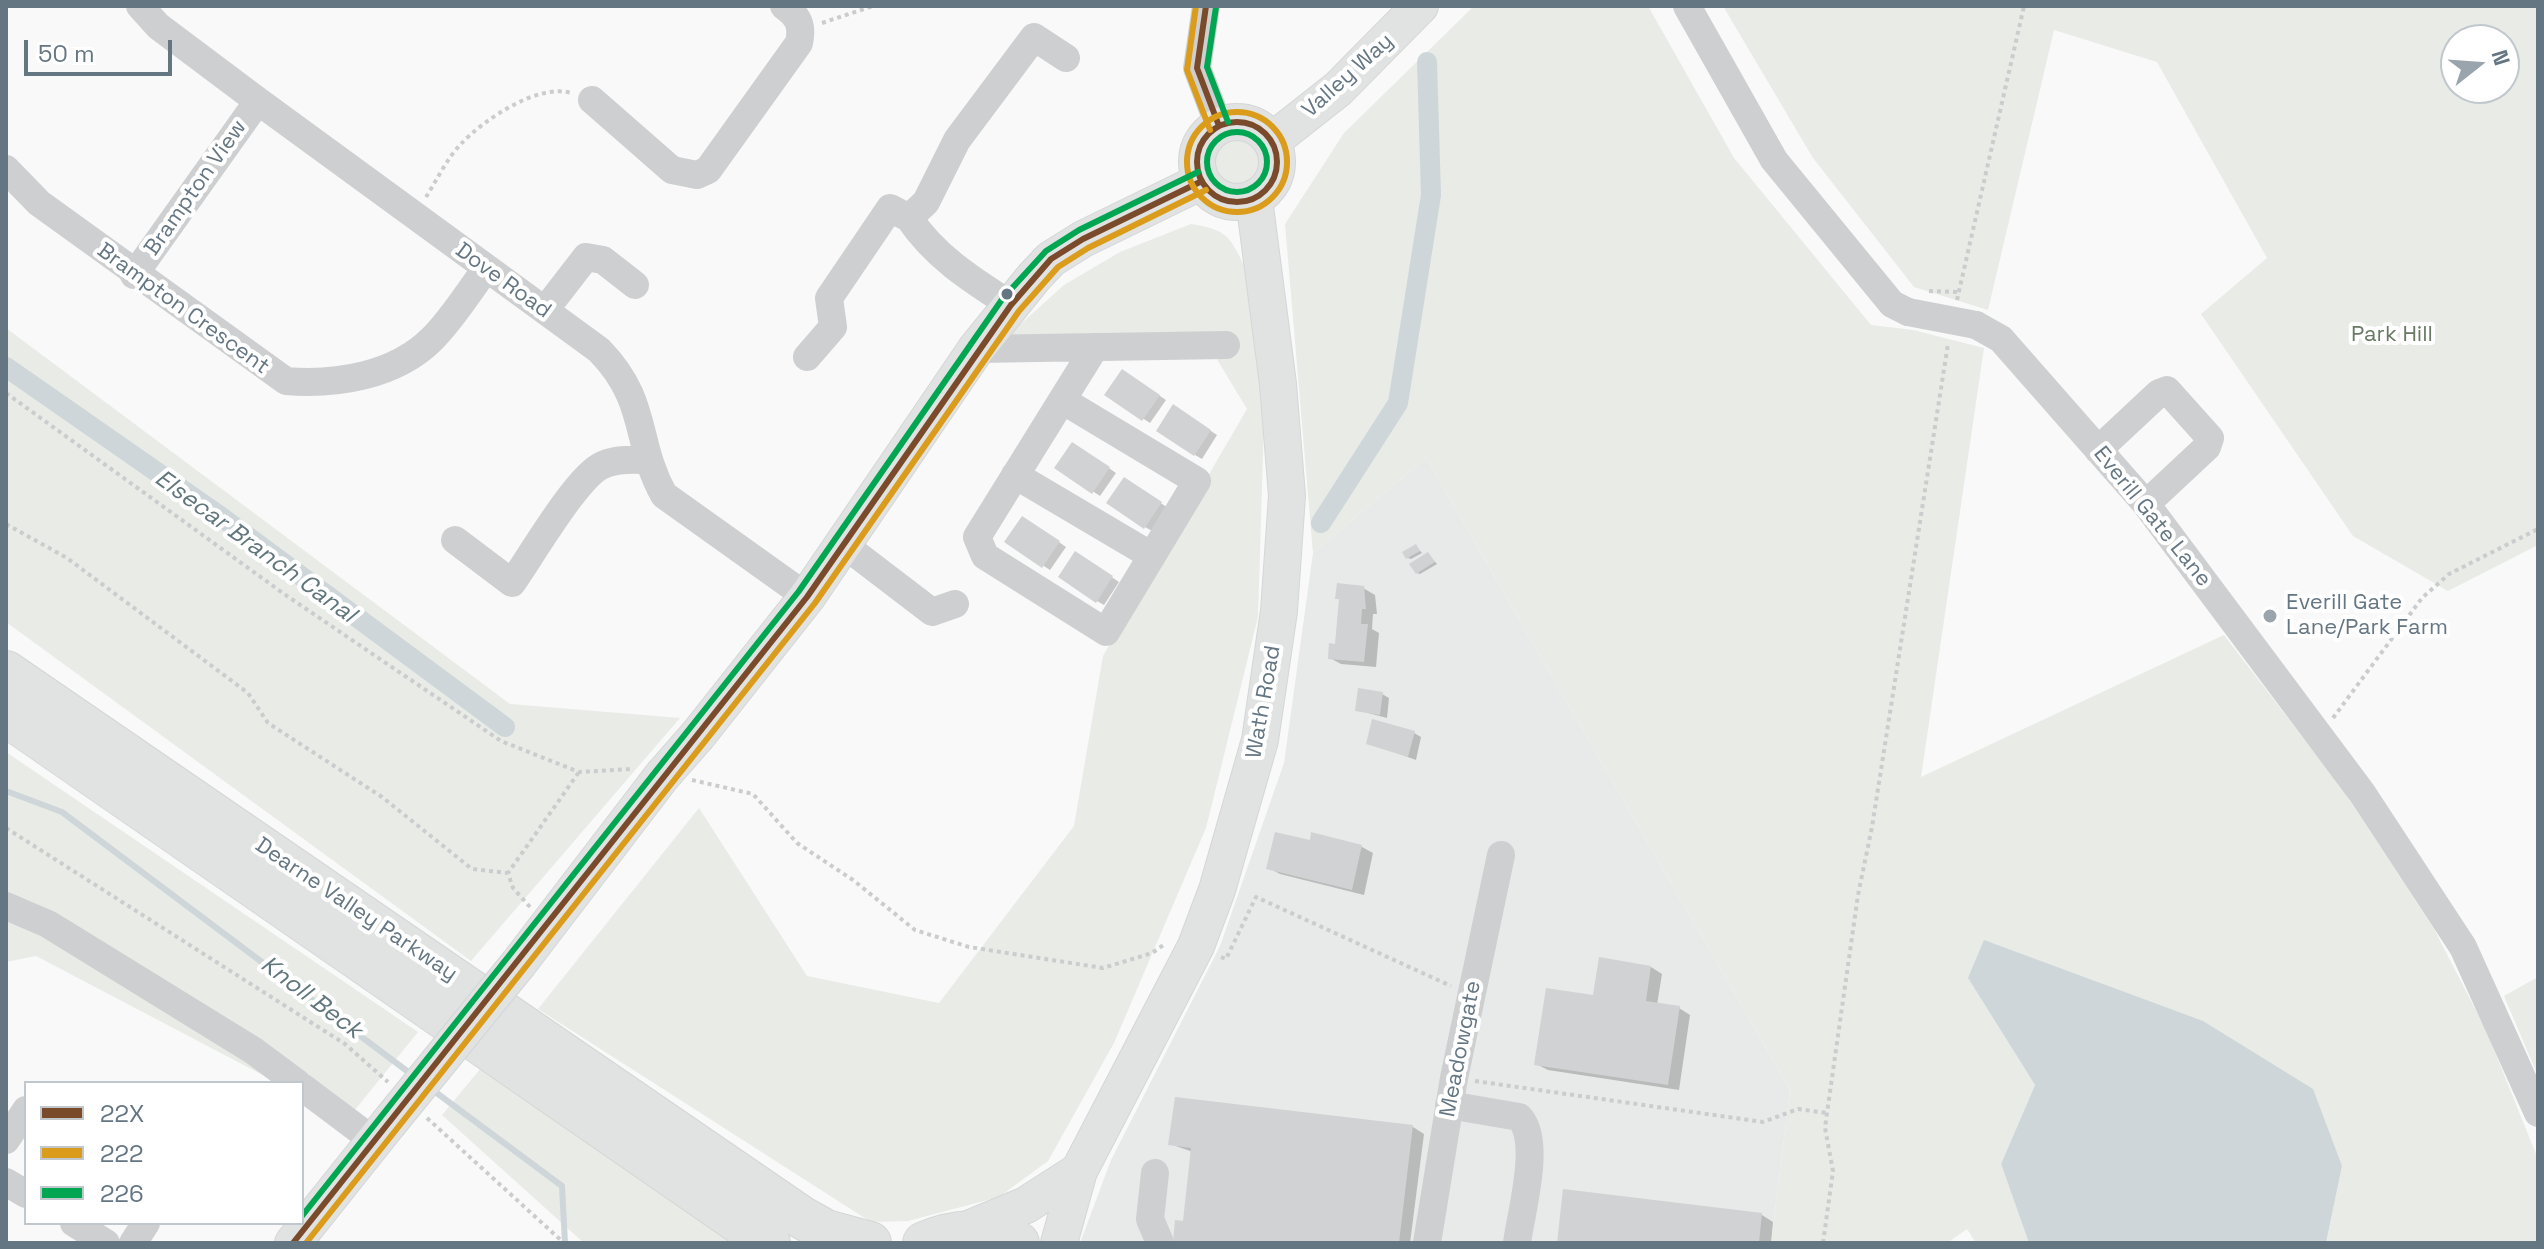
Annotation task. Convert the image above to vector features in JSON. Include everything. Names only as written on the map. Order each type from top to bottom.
[{"type":"highway","name":"Dearne Valley Parkway","points":[[6,672],[801,1217],[826,1231],[870,1243]]},
{"type":"highway","name":"Dearne Valley Parkway","points":[[6,715],[769,1243]]},
{"type":"highway","points":[[942,1238],[986,1233],[1018,1243]]},
{"type":"main road","name":"Valley Way","points":[[1272,141],[1338,89],[1420,6]]},
{"type":"main road","points":[[1242,122],[1254,125],[1272,141],[1277,167],[1273,181],[1254,199],[1230,202],[1209,191],[1202,181],[1197,156],[1201,144],[1219,126],[1242,122]]},
{"type":"main road","points":[[293,1243],[519,963],[807,597],[976,349],[1011,305],[1051,259],[1083,239],[1202,181]]},
{"type":"main road","name":"Wath Road","points":[[1059,1243],[1079,1171],[1196,946],[1221,876],[1260,740],[1279,611],[1287,496],[1278,384],[1254,199]]},
{"type":"main road","name":"Wath Road","points":[[942,1238],[1026,1205],[1079,1171]]},
{"type":"street","name":"Dove Road","points":[[140,6],[158,26],[258,101],[599,350],[617,368],[640,417],[649,460],[664,495],[807,597]]},
{"type":"street","points":[[592,100],[672,170],[697,175],[715,163],[799,43],[802,30],[797,17],[784,6]]},
{"type":"street","points":[[1206,6],[1197,68],[1219,126]]},
{"type":"street","name":"Everill Gate Lane","points":[[1687,6],[1774,160],[1892,304],[1908,312],[1961,322],[2001,339],[2146,504],[2319,736],[2451,927],[2538,1113]]},
{"type":"street","points":[[909,218],[926,202],[957,140],[1034,37],[1066,58]]},
{"type":"street","name":"Brampton View","points":[[134,275],[258,101]]},
{"type":"street","name":"Brampton Crescent","points":[[6,169],[39,203],[134,275],[286,381],[310,383],[366,375],[416,352],[433,338],[486,269]]},
{"type":"street","points":[[807,357],[833,327],[829,298],[890,208],[909,218],[919,233],[958,271],[1011,305]]},
{"type":"street","points":[[545,310],[586,257],[603,260],[635,285]]},
{"type":"street","points":[[976,349],[1095,347],[1215,339]]},
{"type":"street","points":[[1062,400],[1197,481],[1106,632],[985,556],[977,537],[1015,475],[1095,347]]},
{"type":"street","points":[[2098,450],[2159,393],[2167,390],[2210,438],[2207,447],[2146,504]]},
{"type":"street","points":[[455,540],[512,583],[582,483],[597,468],[614,460],[649,460]]},
{"type":"street","points":[[1015,475],[1152,556]]},
{"type":"street","points":[[843,544],[932,612],[955,604]]},
{"type":"street","name":"Meadowgate","points":[[1427,1243],[1451,1092],[1501,855]]},
{"type":"street","points":[[6,906],[48,924],[254,1051],[294,1081]]},
{"type":"street","points":[[304,1088],[381,1132]]},
{"type":"street","points":[[1451,1092],[1525,1122],[1531,1144],[1517,1243]]},
{"type":"street","points":[[1155,1173],[1150,1219],[1160,1243]]},
{"type":"street","points":[[6,1182],[24,1193]]},
{"type":"street","points":[[77,1225],[106,1243]]},
{"type":"street","points":[[133,1243],[145,1225]]},
{"type":"path","points":[[802,30],[873,6]]},
{"type":"path","points":[[1823,1243],[1833,1171],[1825,1128],[1858,895],[1961,322],[2024,6]]},
{"type":"path","points":[[413,215],[461,144],[530,94],[559,89],[592,100]]},
{"type":"path","points":[[6,393],[287,596],[501,741],[579,772],[666,775],[753,794],[797,843],[853,880],[915,930],[969,947],[1103,968],[1152,953],[1174,939],[1226,959],[1256,897],[1471,995]]},
{"type":"path","points":[[6,524],[67,558],[248,693],[268,723],[382,797],[472,869],[508,873]]},
{"type":"path","points":[[2319,736],[2422,598],[2449,574],[2538,529]]},
{"type":"path","points":[[508,873],[579,772]]},
{"type":"path","points":[[6,828],[345,1044],[391,1086]]},
{"type":"path","points":[[508,873],[513,888],[547,926]]},
{"type":"path","points":[[1451,1092],[1763,1122],[1798,1109],[1827,1113]]},
{"type":"path","points":[[426,1117],[564,1243]]},
{"type":"shaded area","points":[[1426,458],[1790,1090],[1771,1243],[1080,1243],[1111,1160],[1220,946],[1284,763],[1313,553]]},
{"type":"shaded area","points":[[1984,940],[2203,1021],[2313,1089],[2342,1166],[2326,1243],[2029,1243],[2001,1164],[2035,1085],[1968,978]]},
{"type":"green space","points":[[1474,6],[1648,6],[1734,158],[1871,325],[1913,330],[1984,348],[1921,777],[2224,635],[2341,787],[2434,929],[2486,1030],[2538,1159],[2538,1243],[2326,1243],[2342,1166],[1968,978],[2035,1085],[2001,1164],[2029,1243],[1976,1243],[1967,1229],[1947,1243],[1771,1243],[1790,1090],[1426,458],[1313,553],[1285,224],[1344,133]]},
{"type":"green space","name":"Park Hill","points":[[1723,6],[2538,6],[2538,545],[2448,591],[2353,536],[2201,314],[2267,258],[2157,62],[2054,30],[1988,310],[1914,287],[1813,158]]},
{"type":"green space","points":[[1238,134],[1258,142],[1266,162],[1258,182],[1238,190],[1218,182],[1210,162],[1218,142]]},
{"type":"green space","points":[[1191,224],[1226,236],[1245,267],[1264,421],[1258,617],[1206,828],[1114,1043],[1048,1161],[999,1197],[908,1221],[871,1222],[538,1009],[699,808],[807,976],[939,1003],[1074,826],[1103,656],[1247,409],[1215,356],[983,358],[1064,285],[1120,252]]},
{"type":"green space","points":[[6,328],[510,704],[680,718],[471,961],[6,622]]},
{"type":"green space","points":[[6,752],[418,1032],[341,1127],[304,1101],[304,1081],[274,1081],[36,956],[6,962]]},
{"type":"green space","points":[[2538,977],[2538,1076],[2504,996]]},
{"type":"green space","points":[[481,1068],[733,1243],[584,1243],[442,1115]]},
{"type":"building","points":[[1122,369],[1160,395],[1142,421],[1104,395]]},
{"type":"building","points":[[1173,404],[1211,430],[1194,456],[1156,431]]},
{"type":"building","points":[[1072,442],[1110,467],[1092,494],[1054,468]]},
{"type":"building","points":[[1124,477],[1162,502],[1144,529],[1106,503]]},
{"type":"building","points":[[1022,516],[1060,541],[1042,568],[1004,542]]},
{"type":"building","points":[[1416,544],[1420,551],[1406,559],[1402,552]]},
{"type":"building","points":[[1075,551],[1113,576],[1096,603],[1058,577]]},
{"type":"building","points":[[1428,552],[1435,562],[1416,574],[1409,564]]},
{"type":"building","points":[[1337,583],[1364,586],[1366,609],[1362,609],[1361,624],[1368,624],[1364,662],[1328,659],[1329,643],[1335,644],[1339,599],[1335,599]]},
{"type":"building","points":[[1358,688],[1383,692],[1380,715],[1355,711]]},
{"type":"building","points":[[1372,719],[1415,731],[1408,757],[1366,744]]},
{"type":"building","points":[[1275,832],[1310,840],[1311,832],[1362,845],[1352,890],[1266,869]]},
{"type":"building","points":[[1599,957],[1651,966],[1646,1001],[1680,1006],[1668,1085],[1534,1065],[1546,988],[1593,995]]},
{"type":"building","points":[[1175,1097],[1413,1125],[1399,1243],[1173,1243],[1175,1220],[1183,1221],[1191,1148],[1168,1145]]},
{"type":"building","points":[[1563,1189],[1762,1213],[1759,1243],[1557,1243]]},
{"type":"waterway","points":[[1321,523],[1398,403],[1431,195],[1427,62]]},
{"type":"waterway","name":"Elsecar Branch Canal","points":[[6,367],[220,516],[505,727]]},
{"type":"waterway","name":"Knoll Beck","points":[[6,791],[62,812],[411,1074]]},
{"type":"waterway","name":"Knoll Beck","points":[[430,1088],[562,1186],[565,1243]]},
{"type":"transit line","name":"222","points":[[1196,6],[1187,70],[1210,130]]},
{"type":"transit line","name":"22X","points":[[1206,6],[1197,68],[1219,126]]},
{"type":"transit line","name":"226","points":[[1216,7],[1207,67],[1228,122]]},
{"type":"transit line","name":"222","points":[[1237,112],[1265,120],[1279,134],[1287,162],[1279,190],[1265,204],[1237,212],[1209,204],[1195,190],[1187,162],[1195,134],[1209,120],[1237,112]]},
{"type":"transit line","name":"22X","points":[[1237,122],[1252,125],[1265,134],[1274,147],[1277,162],[1274,177],[1265,190],[1252,199],[1237,202],[1222,199],[1209,190],[1200,177],[1197,162],[1200,147],[1209,134],[1222,125],[1237,122]]},
{"type":"transit line","name":"226","points":[[1237,132],[1248,134],[1258,141],[1265,151],[1267,162],[1265,173],[1258,183],[1248,190],[1237,192],[1226,190],[1216,183],[1209,173],[1207,162],[1209,151],[1216,141],[1226,134],[1237,132]]},
{"type":"transit line","name":"226","points":[[304,1213],[799,591],[1003,298],[1046,251],[1079,230],[1198,172]]},
{"type":"transit line","name":"22X","points":[[293,1243],[807,597],[1011,305],[1051,259],[1083,239],[1202,181]]},
{"type":"transit line","name":"222","points":[[306,1243],[815,603],[1019,311],[1058,267],[1088,248],[1206,190]]},
{"type":"place","name":"Everill Gate Lane/Park Farm","points":[[2270,616]]}]
